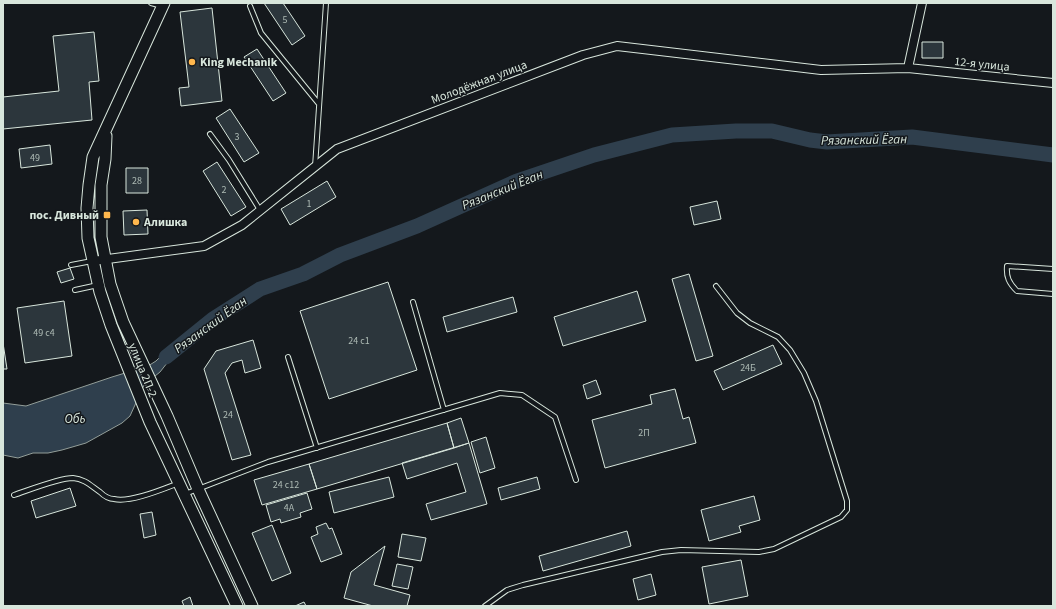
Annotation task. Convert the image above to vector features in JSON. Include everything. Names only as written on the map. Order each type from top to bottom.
[{"type":"main road","name":"улица 2П-2","points":[[163,5],[93,158],[87,208],[88,238],[98,285],[111,325],[150,422],[237,606]]},
{"type":"main road","name":"улица 2П-2","points":[[106,132],[105,159],[101,185],[101,237],[110,284],[123,322],[252,606]]},
{"type":"street","points":[[908,68],[922,3]]},
{"type":"street","name":"Молодёжная улица","points":[[93,261],[204,246],[242,225],[337,149],[583,54],[616,46],[821,70],[908,68]]},
{"type":"street","name":"12-я улица","points":[[908,68],[1053,83]]},
{"type":"lane","points":[[151,3],[163,5]]},
{"type":"lane","points":[[315,167],[326,3]]},
{"type":"lane","points":[[250,6],[261,33],[319,104]]},
{"type":"lane","points":[[210,134],[230,160],[260,210]]},
{"type":"lane","points":[[71,265],[93,261]]},
{"type":"lane","points":[[1053,269],[1007,266],[1006,275],[1010,284],[1017,291],[1053,294]]},
{"type":"lane","points":[[75,290],[98,285]]},
{"type":"lane","points":[[485,606],[507,590],[523,585],[662,552],[681,550],[759,552],[774,549],[841,517],[847,510],[847,501],[823,423],[816,401],[804,373],[790,350],[778,337],[750,323],[737,313],[716,286]]},
{"type":"lane","points":[[413,302],[444,410]]},
{"type":"lane","points":[[288,356],[317,448]]},
{"type":"lane","points":[[185,495],[268,462],[500,394],[522,395],[555,417],[576,480]]},
{"type":"lane","points":[[14,495],[73,478],[85,480],[113,500],[146,495],[179,483]]},
{"type":"water","name":"Обь","points":[[178,339],[183,349],[171,358],[160,372],[144,385],[130,416],[122,423],[86,443],[62,450],[48,453],[33,453],[18,458],[3,455],[3,403],[26,406],[148,366],[156,361]]},
{"type":"building","points":[[264,3],[283,3],[305,36],[292,45]]},
{"type":"building","points":[[212,8],[222,101],[181,106],[179,88],[189,87],[180,12]]},
{"type":"building","points":[[94,32],[99,81],[89,82],[92,120],[3,129],[3,97],[59,91],[53,36]]},
{"type":"building","points":[[922,42],[943,42],[943,58],[922,58]]},
{"type":"building","points":[[257,49],[286,93],[273,101],[244,57]]},
{"type":"building","points":[[230,109],[259,153],[244,162],[216,118]]},
{"type":"building","points":[[50,145],[52,164],[21,168],[19,149]]},
{"type":"building","points":[[217,162],[246,207],[231,216],[203,171]]},
{"type":"building","points":[[126,168],[148,168],[148,193],[126,193]]},
{"type":"building","points":[[327,181],[336,197],[290,225],[281,209]]},
{"type":"building","points":[[717,201],[721,219],[694,225],[690,207]]},
{"type":"building","name":"Алишка","points":[[147,210],[148,234],[124,235],[123,211]]},
{"type":"building","points":[[70,268],[74,279],[61,283],[57,272]]},
{"type":"building","points":[[689,274],[713,356],[696,361],[672,279]]},
{"type":"building","points":[[388,282],[417,370],[329,399],[300,311]]},
{"type":"building","points":[[637,291],[646,321],[563,346],[554,317]]},
{"type":"building","points":[[513,297],[517,312],[447,332],[443,317]]},
{"type":"building","points":[[64,301],[72,356],[25,363],[17,308]]},
{"type":"building","points":[[253,340],[261,368],[245,373],[242,360],[232,363],[225,373],[251,455],[232,460],[204,369],[216,351]]},
{"type":"building","points":[[3,343],[7,369],[3,369]]},
{"type":"building","points":[[773,345],[782,364],[723,390],[714,371]]},
{"type":"building","points":[[596,380],[601,394],[587,399],[583,385]]},
{"type":"building","points":[[675,389],[683,419],[689,417],[696,443],[605,468],[592,420],[652,404],[650,395]]},
{"type":"building","points":[[461,418],[469,443],[454,448],[447,423]]},
{"type":"building","points":[[447,423],[454,448],[317,489],[309,464]]},
{"type":"building","points":[[486,437],[495,468],[480,473],[471,442]]},
{"type":"building","points":[[469,443],[487,504],[431,520],[426,504],[466,492],[457,463],[407,479],[402,463]]},
{"type":"building","points":[[309,464],[317,489],[262,505],[254,480]]},
{"type":"building","points":[[389,477],[394,497],[334,513],[329,492]]},
{"type":"building","points":[[537,477],[540,489],[501,500],[498,488]]},
{"type":"building","points":[[70,488],[76,506],[36,518],[31,501]]},
{"type":"building","points":[[307,493],[312,509],[300,513],[301,517],[281,523],[280,519],[271,522],[266,505]]},
{"type":"building","points":[[754,496],[760,520],[739,526],[741,532],[709,541],[701,510]]},
{"type":"building","points":[[152,512],[156,535],[144,538],[140,514]]},
{"type":"building","points":[[326,523],[329,529],[332,528],[342,554],[321,562],[311,537],[318,534],[316,527]]},
{"type":"building","points":[[272,525],[291,573],[272,581],[252,533]]},
{"type":"building","points":[[627,531],[631,546],[543,571],[539,556]]},
{"type":"building","points":[[402,534],[426,538],[421,561],[398,557]]},
{"type":"building","points":[[385,546],[374,585],[410,595],[407,606],[373,606],[344,598],[351,572]]},
{"type":"building","points":[[741,560],[748,596],[709,604],[702,567]]},
{"type":"building","points":[[397,564],[413,567],[408,589],[392,586]]},
{"type":"building","points":[[651,574],[656,595],[638,600],[633,579]]},
{"type":"building","points":[[190,597],[193,606],[184,606],[182,601]]},
{"type":"building","points":[[304,602],[306,606],[295,606]]},
{"type":"waterway","name":"Рязанский Ёган","points":[[166,357],[213,319],[260,289],[303,274],[340,255],[417,226],[517,181],[594,155],[672,135],[736,131],[772,131],[810,140],[827,142],[912,137],[1053,155]]},
{"type":"place","name":"King Mechanik","points":[[192,62]]},
{"type":"place","name":"пос. Дивный","points":[[107,215]]},
{"type":"place","name":"Алишка","points":[[136,222]]}]
